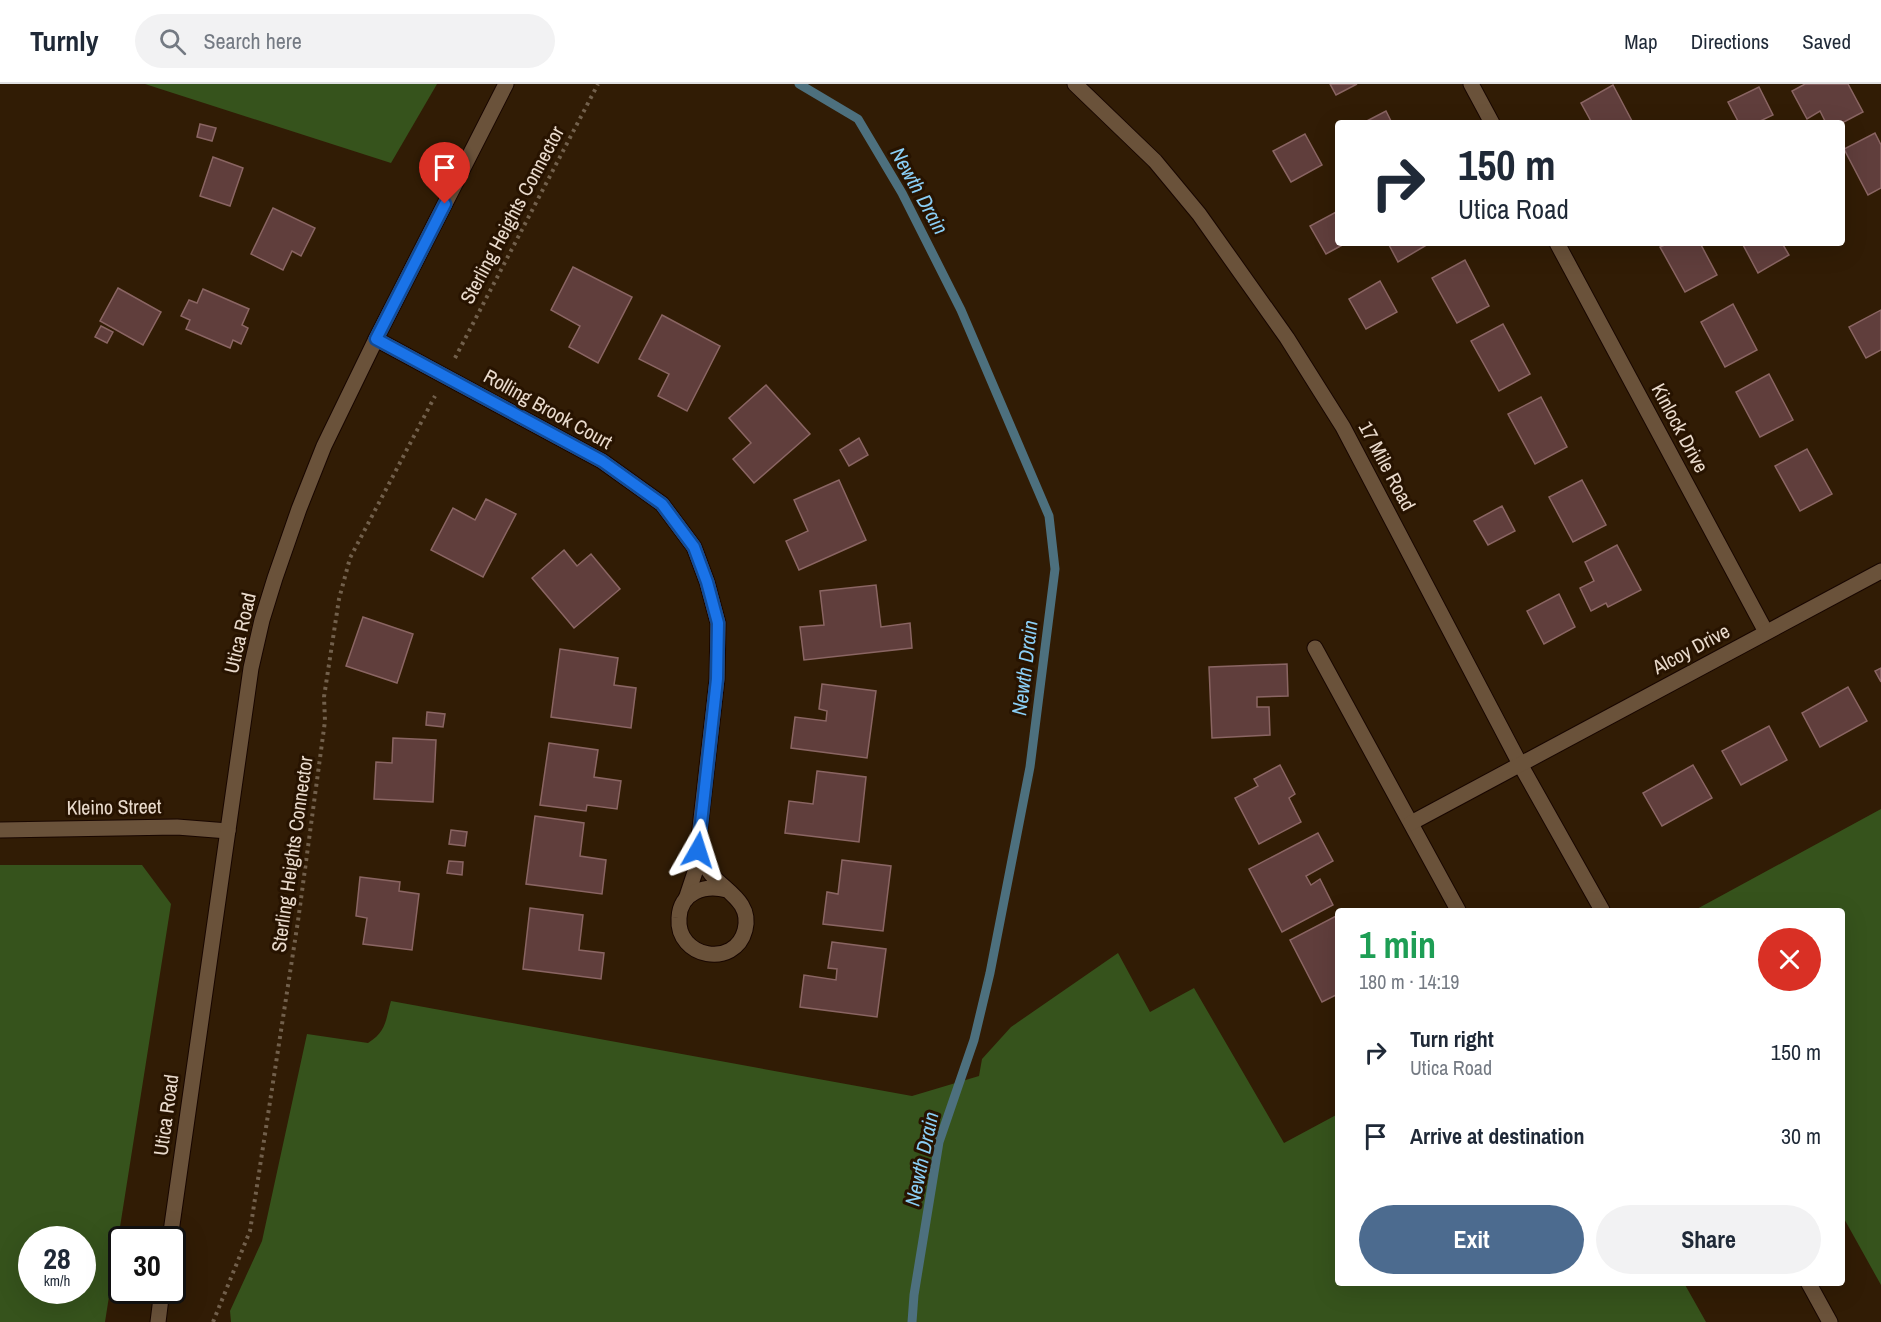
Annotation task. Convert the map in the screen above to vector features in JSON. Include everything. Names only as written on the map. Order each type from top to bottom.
[{"type":"street","name":"Utica Road","points":[[172,1226],[252,668],[262,620],[299,509],[324,446],[506,84]]},
{"type":"street","name":"17 Mile Road","points":[[1075,84],[1155,161],[1199,214],[1287,338],[1343,427],[1520,764],[1601,908]]},
{"type":"street","points":[[1471,84],[1490,120]]},
{"type":"street","name":"Kinlock Drive","points":[[1559,246],[1766,632]]},
{"type":"street","name":"Rolling Brook Court","points":[[376,339],[602,461],[662,504],[694,547],[707,582],[718,623],[717,679],[695,872],[686,899],[680,908],[678,919],[685,941],[693,949],[703,954],[726,953],[743,937],[746,915],[743,905],[710,872],[698,850]]},
{"type":"street","name":"Alcoy Drive","points":[[1410,823],[1881,571]]},
{"type":"street","points":[[1315,648],[1457,908]]},
{"type":"street","name":"Kleino Street","points":[[0,830],[177,827],[228,831]]},
{"type":"street","points":[[686,899],[695,891],[705,888],[716,887],[726,890]]},
{"type":"street","points":[[1810,1286],[1830,1322]]},
{"type":"street","points":[[158,1322],[160,1304]]},
{"type":"path","name":"Sterling Heights Connector","points":[[454,360],[598,84]]},
{"type":"path","name":"Sterling Heights Connector","points":[[213,1322],[250,1231],[298,921],[325,721],[324,697],[341,590],[350,558],[431,402]]},
{"type":"green space","points":[[145,84],[437,84],[391,163]]},
{"type":"green space","points":[[1881,809],[1881,1285],[1845,1220],[1845,908],[1699,908]]},
{"type":"green space","points":[[0,865],[142,865],[171,904],[120,1226],[108,1226],[108,1303],[105,1322],[0,1322]]},
{"type":"green space","points":[[1118,953],[1150,1012],[1194,988],[1284,1143],[1335,1116],[1335,1286],[1686,1286],[1706,1322],[231,1322],[230,1311],[262,1241],[307,1034],[368,1043],[382,1030],[391,1001],[912,1096],[979,1076],[982,1059],[1011,1027]]},
{"type":"building","points":[[1330,84],[1357,84],[1336,95]]},
{"type":"building","points":[[1805,84],[1848,84],[1863,112],[1845,121],[1824,120],[1820,111],[1807,119],[1792,91]]},
{"type":"building","points":[[1613,85],[1631,120],[1590,120],[1581,103]]},
{"type":"building","points":[[1759,87],[1773,115],[1762,120],[1737,120],[1728,102]]},
{"type":"building","points":[[1386,111],[1390,120],[1369,120]]},
{"type":"building","points":[[200,124],[216,128],[212,141],[197,137]]},
{"type":"building","points":[[1875,133],[1881,145],[1881,188],[1868,195],[1845,148]]},
{"type":"building","points":[[1305,134],[1322,165],[1291,182],[1273,151]]},
{"type":"building","points":[[213,157],[243,168],[230,206],[200,196]]},
{"type":"building","points":[[273,208],[315,228],[301,256],[292,251],[283,270],[251,254]]},
{"type":"building","points":[[1335,213],[1335,246],[1341,246],[1326,254],[1310,226]]},
{"type":"building","points":[[1390,246],[1425,246],[1398,262]]},
{"type":"building","points":[[1702,246],[1717,275],[1685,292],[1660,247]]},
{"type":"building","points":[[1744,246],[1784,246],[1789,255],[1758,273]]},
{"type":"building","points":[[1465,260],[1489,306],[1457,323],[1432,278]]},
{"type":"building","points":[[573,267],[632,297],[598,363],[569,347],[580,326],[551,310]]},
{"type":"building","points":[[1380,281],[1397,312],[1366,329],[1349,299]]},
{"type":"building","points":[[118,288],[161,312],[143,345],[100,321]]},
{"type":"building","points":[[203,289],[249,309],[242,325],[248,328],[241,344],[233,340],[230,348],[186,329],[190,320],[181,316],[189,300],[197,303]]},
{"type":"building","points":[[1733,304],[1757,350],[1725,367],[1701,322]]},
{"type":"building","points":[[1881,310],[1881,350],[1866,358],[1849,327]]},
{"type":"building","points":[[662,315],[720,346],[687,411],[658,396],[669,374],[639,359]]},
{"type":"building","points":[[1503,324],[1530,374],[1499,391],[1471,341]]},
{"type":"building","points":[[101,326],[113,332],[107,343],[95,337]]},
{"type":"building","points":[[1769,374],[1793,420],[1760,437],[1736,392]]},
{"type":"building","points":[[766,385],[810,434],[754,483],[733,459],[751,443],[729,418]]},
{"type":"building","points":[[1541,397],[1567,447],[1535,464],[1508,414]]},
{"type":"building","points":[[859,438],[868,455],[849,466],[840,450]]},
{"type":"building","points":[[1807,449],[1832,494],[1800,511],[1775,466]]},
{"type":"building","points":[[839,480],[866,540],[799,570],[786,541],[808,531],[794,500]]},
{"type":"building","points":[[1582,480],[1606,525],[1573,542],[1549,497]]},
{"type":"building","points":[[486,499],[516,514],[483,577],[431,550],[453,508],[475,520]]},
{"type":"building","points":[[1502,506],[1515,531],[1488,545],[1474,521]]},
{"type":"building","points":[[1617,545],[1641,590],[1608,607],[1606,603],[1591,611],[1580,588],[1594,581],[1585,562]]},
{"type":"building","points":[[564,550],[577,566],[591,554],[620,589],[574,628],[532,578]]},
{"type":"building","points":[[876,585],[881,627],[910,623],[912,648],[804,660],[800,627],[824,625],[820,591]]},
{"type":"building","points":[[1559,594],[1575,627],[1544,644],[1527,611]]},
{"type":"building","points":[[363,617],[413,634],[397,683],[346,666]]},
{"type":"building","points":[[560,649],[618,658],[614,685],[636,688],[631,728],[551,717]]},
{"type":"building","points":[[1287,664],[1288,696],[1257,697],[1257,707],[1269,707],[1270,735],[1212,738],[1209,667]]},
{"type":"building","points":[[1881,668],[1881,682],[1875,671]]},
{"type":"building","points":[[822,684],[876,691],[867,758],[791,748],[795,717],[826,721],[827,711],[819,709]]},
{"type":"building","points":[[1848,687],[1867,721],[1820,747],[1802,713]]},
{"type":"building","points":[[427,712],[445,714],[443,727],[426,725]]},
{"type":"building","points":[[1769,726],[1787,760],[1741,785],[1722,751]]},
{"type":"building","points":[[393,738],[436,740],[433,802],[374,799],[376,762],[392,763]]},
{"type":"building","points":[[549,743],[598,750],[594,777],[621,781],[617,809],[587,805],[586,811],[540,805]]},
{"type":"building","points":[[1280,765],[1295,794],[1289,798],[1301,822],[1259,844],[1235,798],[1258,786],[1254,779]]},
{"type":"building","points":[[1693,765],[1712,798],[1662,826],[1643,793]]},
{"type":"building","points":[[817,771],[866,777],[859,842],[785,833],[789,801],[813,804]]},
{"type":"building","points":[[535,816],[584,823],[580,856],[606,860],[602,894],[526,884]]},
{"type":"building","points":[[451,830],[467,832],[465,846],[449,844]]},
{"type":"building","points":[[1318,833],[1333,861],[1306,876],[1311,885],[1320,879],[1333,905],[1282,932],[1249,869]]},
{"type":"building","points":[[842,860],[891,866],[883,931],[823,924],[827,892],[838,894]]},
{"type":"building","points":[[449,861],[463,862],[462,875],[447,873]]},
{"type":"building","points":[[360,877],[400,882],[399,891],[419,894],[412,950],[363,944],[367,918],[356,916]]},
{"type":"building","points":[[530,908],[583,915],[579,950],[604,953],[601,979],[523,969]]},
{"type":"building","points":[[1335,917],[1335,996],[1322,1002],[1290,940]]},
{"type":"building","points":[[832,942],[886,949],[877,1017],[800,1007],[804,975],[836,980],[837,969],[828,968]]},
{"type":"waterway","name":"Newth Drain","points":[[799,84],[858,119],[902,193],[961,310],[1049,516],[1055,569],[1030,767],[990,973],[974,1040],[939,1142],[914,1295],[912,1322]]},
{"type":"route","points":[[445,204],[376,339],[602,461],[662,504],[694,547],[707,582],[718,623],[717,679],[698,850]]}]
